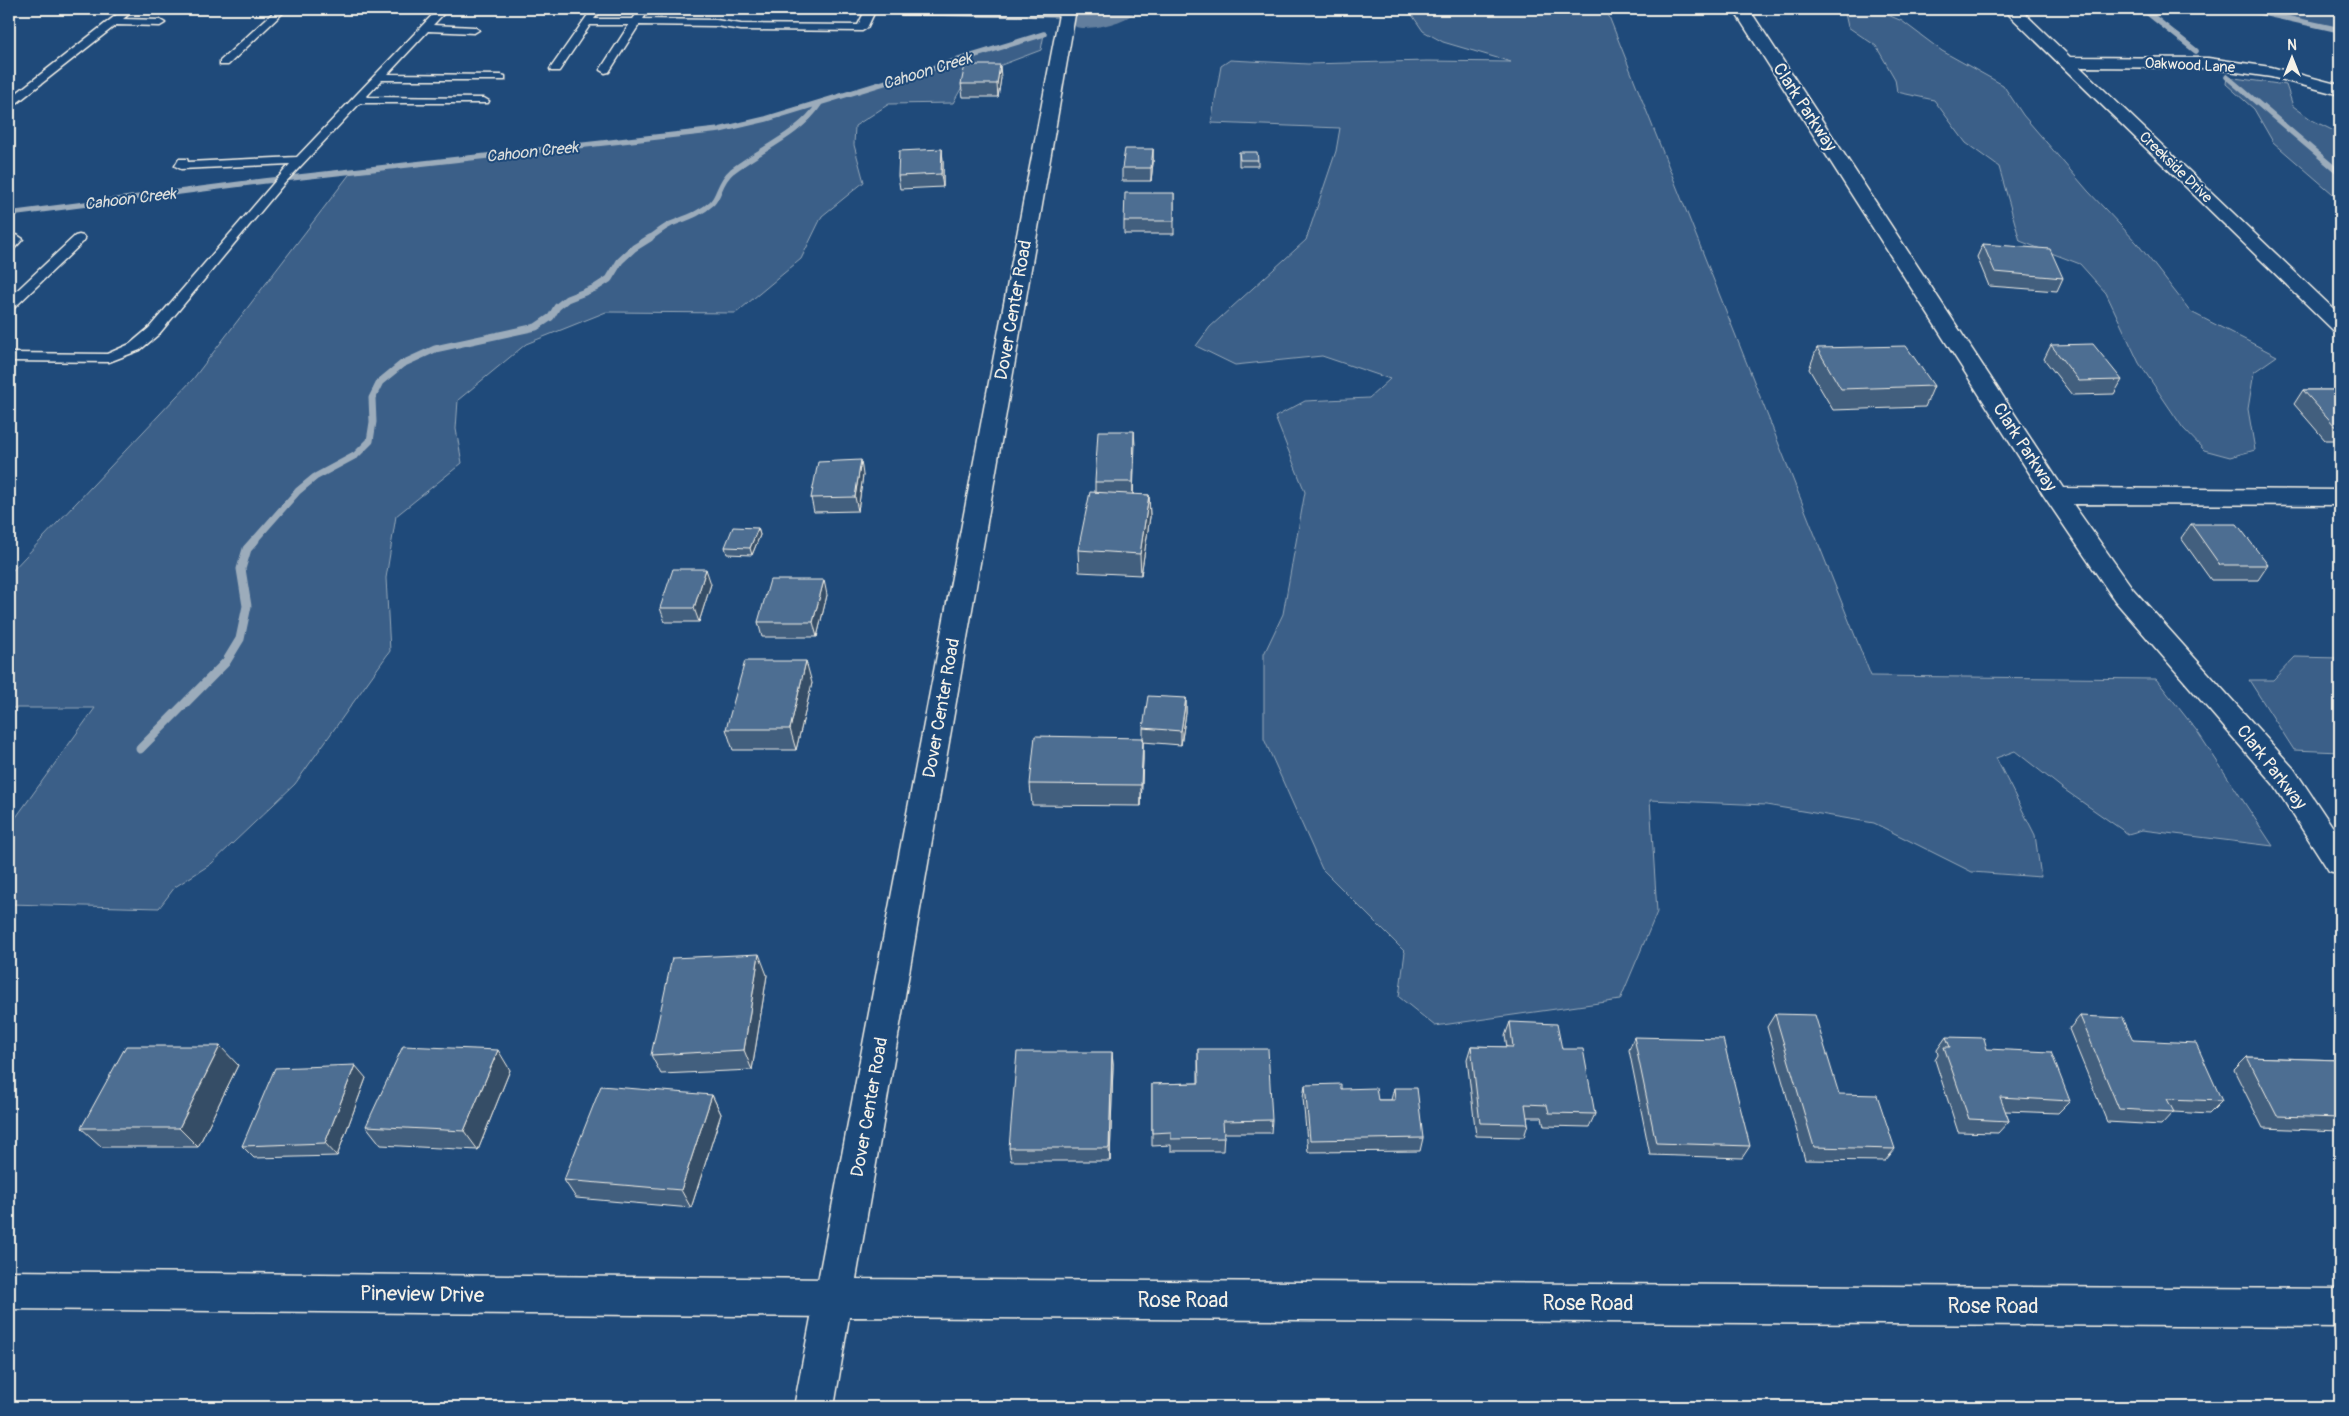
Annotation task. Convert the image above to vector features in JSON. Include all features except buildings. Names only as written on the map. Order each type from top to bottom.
[{"type":"street","points":[[902,9],[1068,10]]},
{"type":"street","name":"Clark Parkway","points":[[1741,9],[2056,496],[2124,594],[2284,776],[2340,862]]},
{"type":"street","name":"Creekside Drive","points":[[2011,9],[2340,326]]},
{"type":"street","name":"Dover Center Road","points":[[814,1407],[1068,10]]},
{"type":"street","name":"Oakwood Lane","points":[[2068,62],[2183,62],[2228,65],[2314,82],[2340,90]]},
{"type":"street","points":[[2056,496],[2340,497]]},
{"type":"street","name":"Pineview Drive","points":[[9,1290],[835,1298]]},
{"type":"street","name":"Rose Road","points":[[835,1298],[2340,1308]]},
{"type":"lane","points":[[9,104],[130,9]]},
{"type":"lane","points":[[224,63],[282,9]]},
{"type":"lane","points":[[9,357],[109,358],[135,347],[154,331],[278,184],[443,9]]},
{"type":"lane","points":[[555,69],[596,9]]},
{"type":"lane","points":[[605,70],[645,9]]},
{"type":"lane","points":[[587,22],[716,23],[741,28],[862,28],[871,9]]},
{"type":"lane","points":[[113,22],[160,23]]},
{"type":"lane","points":[[425,28],[474,30]]},
{"type":"lane","points":[[379,77],[501,78]]},
{"type":"lane","points":[[357,100],[484,101]]},
{"type":"lane","points":[[183,162],[182,166],[265,160],[297,164]]},
{"type":"lane","points":[[9,305],[78,239]]},
{"type":"shaded area","points":[[1408,9],[1606,9],[1871,676],[2156,679],[2197,731],[2273,846],[2142,830],[2128,834],[2062,788],[2015,751],[1996,758],[2035,835],[2041,877],[1972,872],[1874,823],[1766,805],[1650,800],[1657,912],[1620,1000],[1435,1026],[1399,997],[1405,952],[1322,869],[1264,739],[1264,654],[1283,614],[1305,492],[1275,417],[1305,401],[1369,398],[1390,379],[1322,356],[1235,365],[1196,346],[1210,327],[1306,240],[1336,151],[1340,128],[1211,123],[1221,66],[1230,60],[1308,64],[1427,61],[1511,62],[1443,42],[1423,31]]},
{"type":"shaded area","points":[[1844,9],[1874,9],[1902,21],[1942,51],[2003,85],[2023,115],[2088,191],[2137,243],[2191,312],[2277,356],[2254,372],[2248,409],[2255,450],[2230,457],[2204,450],[2183,428],[2139,363],[2106,293],[2080,264],[2020,241],[1999,167],[1966,143],[1934,100],[1897,92],[1895,79],[1876,46],[1848,27]]},
{"type":"shaded area","points":[[2245,9],[2312,9],[2340,15],[2340,30]]},
{"type":"shaded area","points":[[1044,34],[1041,50],[967,78],[953,103],[889,104],[855,126],[854,145],[864,182],[822,216],[801,259],[736,313],[606,312],[526,344],[458,400],[456,429],[462,463],[396,516],[386,578],[390,651],[295,784],[211,864],[175,887],[159,908],[9,904],[9,827],[95,708],[9,708],[9,574],[193,379],[352,171],[719,130],[766,119]]},
{"type":"shaded area","points":[[2227,77],[2286,85],[2293,106],[2312,120],[2340,134],[2340,200],[2273,142],[2254,109],[2226,84]]},
{"type":"shaded area","points":[[2295,657],[2340,658],[2340,752],[2294,750],[2249,680],[2273,680]]},
{"type":"waterway","name":"Cahoon Creek","points":[[1087,21],[1123,9]]},
{"type":"waterway","points":[[2143,9],[2196,51]]},
{"type":"waterway","points":[[2245,9],[2340,30]]},
{"type":"waterway","name":"Cahoon Creek","points":[[9,214],[264,181],[719,130],[766,119],[1044,34]]},
{"type":"waterway","points":[[2227,77],[2340,173]]},
{"type":"waterway","points":[[648,239],[668,226],[707,207],[715,200],[732,171],[791,133],[802,124],[820,103]]},
{"type":"waterway","points":[[253,542],[298,491],[315,477],[356,455],[370,441],[373,422],[372,398],[380,382],[402,364],[435,349],[536,327],[551,317],[557,307],[567,299],[595,288],[609,279],[620,261],[634,248],[650,238]]},
{"type":"waterway","points":[[140,749],[226,662],[240,639],[247,606],[241,569],[247,549],[255,540]]}]
